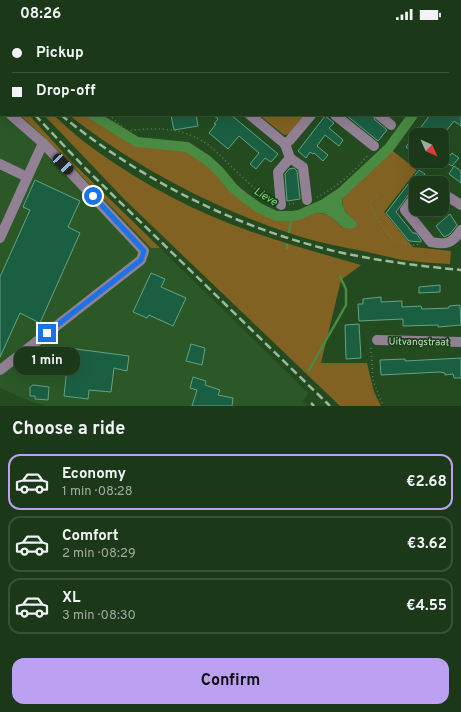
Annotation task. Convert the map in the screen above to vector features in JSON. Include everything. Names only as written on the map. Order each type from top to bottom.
[{"type":"street","points":[[0,370],[141,260],[144,251],[43,143],[12,116]]},
{"type":"street","points":[[251,116],[285,144],[290,158],[303,167],[307,200]]},
{"type":"street","points":[[285,144],[310,116]]},
{"type":"street","points":[[336,116],[374,146]]},
{"type":"street","points":[[380,116],[391,125]]},
{"type":"street","points":[[0,238],[43,143]]},
{"type":"street","points":[[281,204],[278,172],[290,158]]},
{"type":"street","points":[[0,164],[27,177]]},
{"type":"street","points":[[449,197],[461,205]]},
{"type":"street","points":[[409,205],[405,210],[409,215]]},
{"type":"street","points":[[410,216],[430,242],[443,244],[451,241],[461,230]]},
{"type":"street","name":"Uitvangstraat","points":[[377,340],[461,342]]},
{"type":"path","points":[[110,116],[127,130],[146,128],[178,132],[195,137],[214,148],[248,183],[274,205],[295,204],[318,197],[338,184],[362,163],[374,149],[374,146]]},
{"type":"path","points":[[377,195],[369,203],[379,222],[393,239],[401,244],[417,245],[430,242]]},
{"type":"path","points":[[377,340],[370,350],[373,380],[383,406]]},
{"type":"shaded area","points":[[0,116],[21,116],[42,134],[151,248],[160,248],[308,393],[303,401],[307,406],[47,406],[32,402],[0,388]]},
{"type":"shaded area","points":[[21,116],[30,116],[72,162],[160,248],[151,248],[42,135]]},
{"type":"shaded area","points":[[45,116],[55,116],[83,141],[117,165],[171,197],[209,215],[294,246],[361,265],[341,280],[321,363],[367,363],[374,392],[381,406],[340,406],[125,200]]},
{"type":"shaded area","points":[[70,116],[95,116],[137,142],[187,147],[207,160],[219,171],[233,188],[259,208],[276,216],[292,216],[312,210],[313,212],[329,215],[342,227],[350,217],[343,208],[342,192],[389,148],[409,164],[409,168],[414,168],[417,170],[412,176],[409,176],[409,180],[384,212],[413,247],[451,251],[450,264],[402,260],[301,237],[209,201],[179,186],[95,135]]},
{"type":"shaded area","points":[[260,116],[304,116],[290,134],[284,135]]},
{"type":"shaded area","points":[[342,192],[343,207],[357,225],[354,228],[349,229],[343,227],[333,218],[322,213],[313,212],[312,210],[324,205]]},
{"type":"building","points":[[171,116],[196,116],[198,126],[174,130]]},
{"type":"building","points":[[214,116],[232,116],[278,154],[271,162],[265,158],[256,169],[250,164],[259,153],[239,136],[228,149],[209,133],[218,119]]},
{"type":"building","points":[[325,116],[334,123],[329,128],[343,140],[339,146],[325,135],[317,146],[328,155],[323,161],[314,153],[313,154],[310,152],[306,158],[298,151]]},
{"type":"building","points":[[347,116],[373,116],[375,120],[387,130],[378,141]]},
{"type":"building","points":[[429,116],[461,116],[461,126],[454,121],[448,128],[420,128]]},
{"type":"building","points":[[452,153],[459,158],[452,166],[449,164],[449,157]]},
{"type":"building","points":[[454,166],[461,171],[461,183],[449,174]]},
{"type":"building","points":[[294,168],[297,171],[300,199],[287,201],[285,174],[289,169]]},
{"type":"building","points":[[419,170],[425,174],[423,176],[414,176]]},
{"type":"building","points":[[35,180],[80,201],[68,227],[80,233],[40,323],[20,313],[0,357],[0,277],[30,210],[23,207]]},
{"type":"building","points":[[409,183],[409,194],[396,212],[413,233],[416,233],[421,242],[409,241],[386,213]]},
{"type":"building","points":[[450,214],[457,225],[450,234],[444,237],[436,226]]},
{"type":"building","points":[[151,273],[165,279],[161,287],[186,298],[173,326],[149,315],[147,318],[133,312]]},
{"type":"building","points":[[440,285],[440,292],[419,293],[419,287]]},
{"type":"building","points":[[381,297],[381,302],[402,301],[402,307],[421,306],[422,309],[449,308],[449,306],[460,305],[461,325],[438,327],[438,325],[403,326],[403,319],[359,321],[358,304],[363,304],[363,299]]},
{"type":"building","points":[[359,324],[361,358],[346,359],[345,325]]},
{"type":"building","points":[[191,344],[205,348],[202,365],[186,361]]},
{"type":"building","points":[[69,348],[129,356],[127,371],[114,368],[111,392],[89,390],[88,399],[64,396]]},
{"type":"building","points":[[461,358],[461,378],[454,378],[453,374],[445,375],[445,373],[440,372],[381,375],[380,360],[405,359],[405,361]]},
{"type":"building","points":[[193,377],[206,381],[205,385],[220,390],[218,395],[233,398],[232,406],[192,406],[197,390],[190,388]]},
{"type":"building","points":[[33,385],[49,387],[48,400],[35,399],[35,396],[30,396],[30,387]]},
{"type":"waterway","name":"Lieve","points":[[95,116],[137,142],[187,147],[207,160],[219,171],[233,188],[245,198],[259,208],[276,216],[299,215],[324,204],[342,192],[389,148],[412,116]]},
{"type":"waterway","points":[[289,232],[292,216]]},
{"type":"waterway","points":[[309,370],[346,305],[346,289],[340,277]]},
{"type":"railway","points":[[36,116],[86,169],[330,406]]},
{"type":"railway","points":[[62,116],[124,161],[158,181],[227,216],[300,242],[338,252],[400,263],[461,270]]},
{"type":"railway","points":[[311,403],[314,406]]},
{"type":"route","points":[[47,333],[141,260],[144,251],[93,196]]}]
